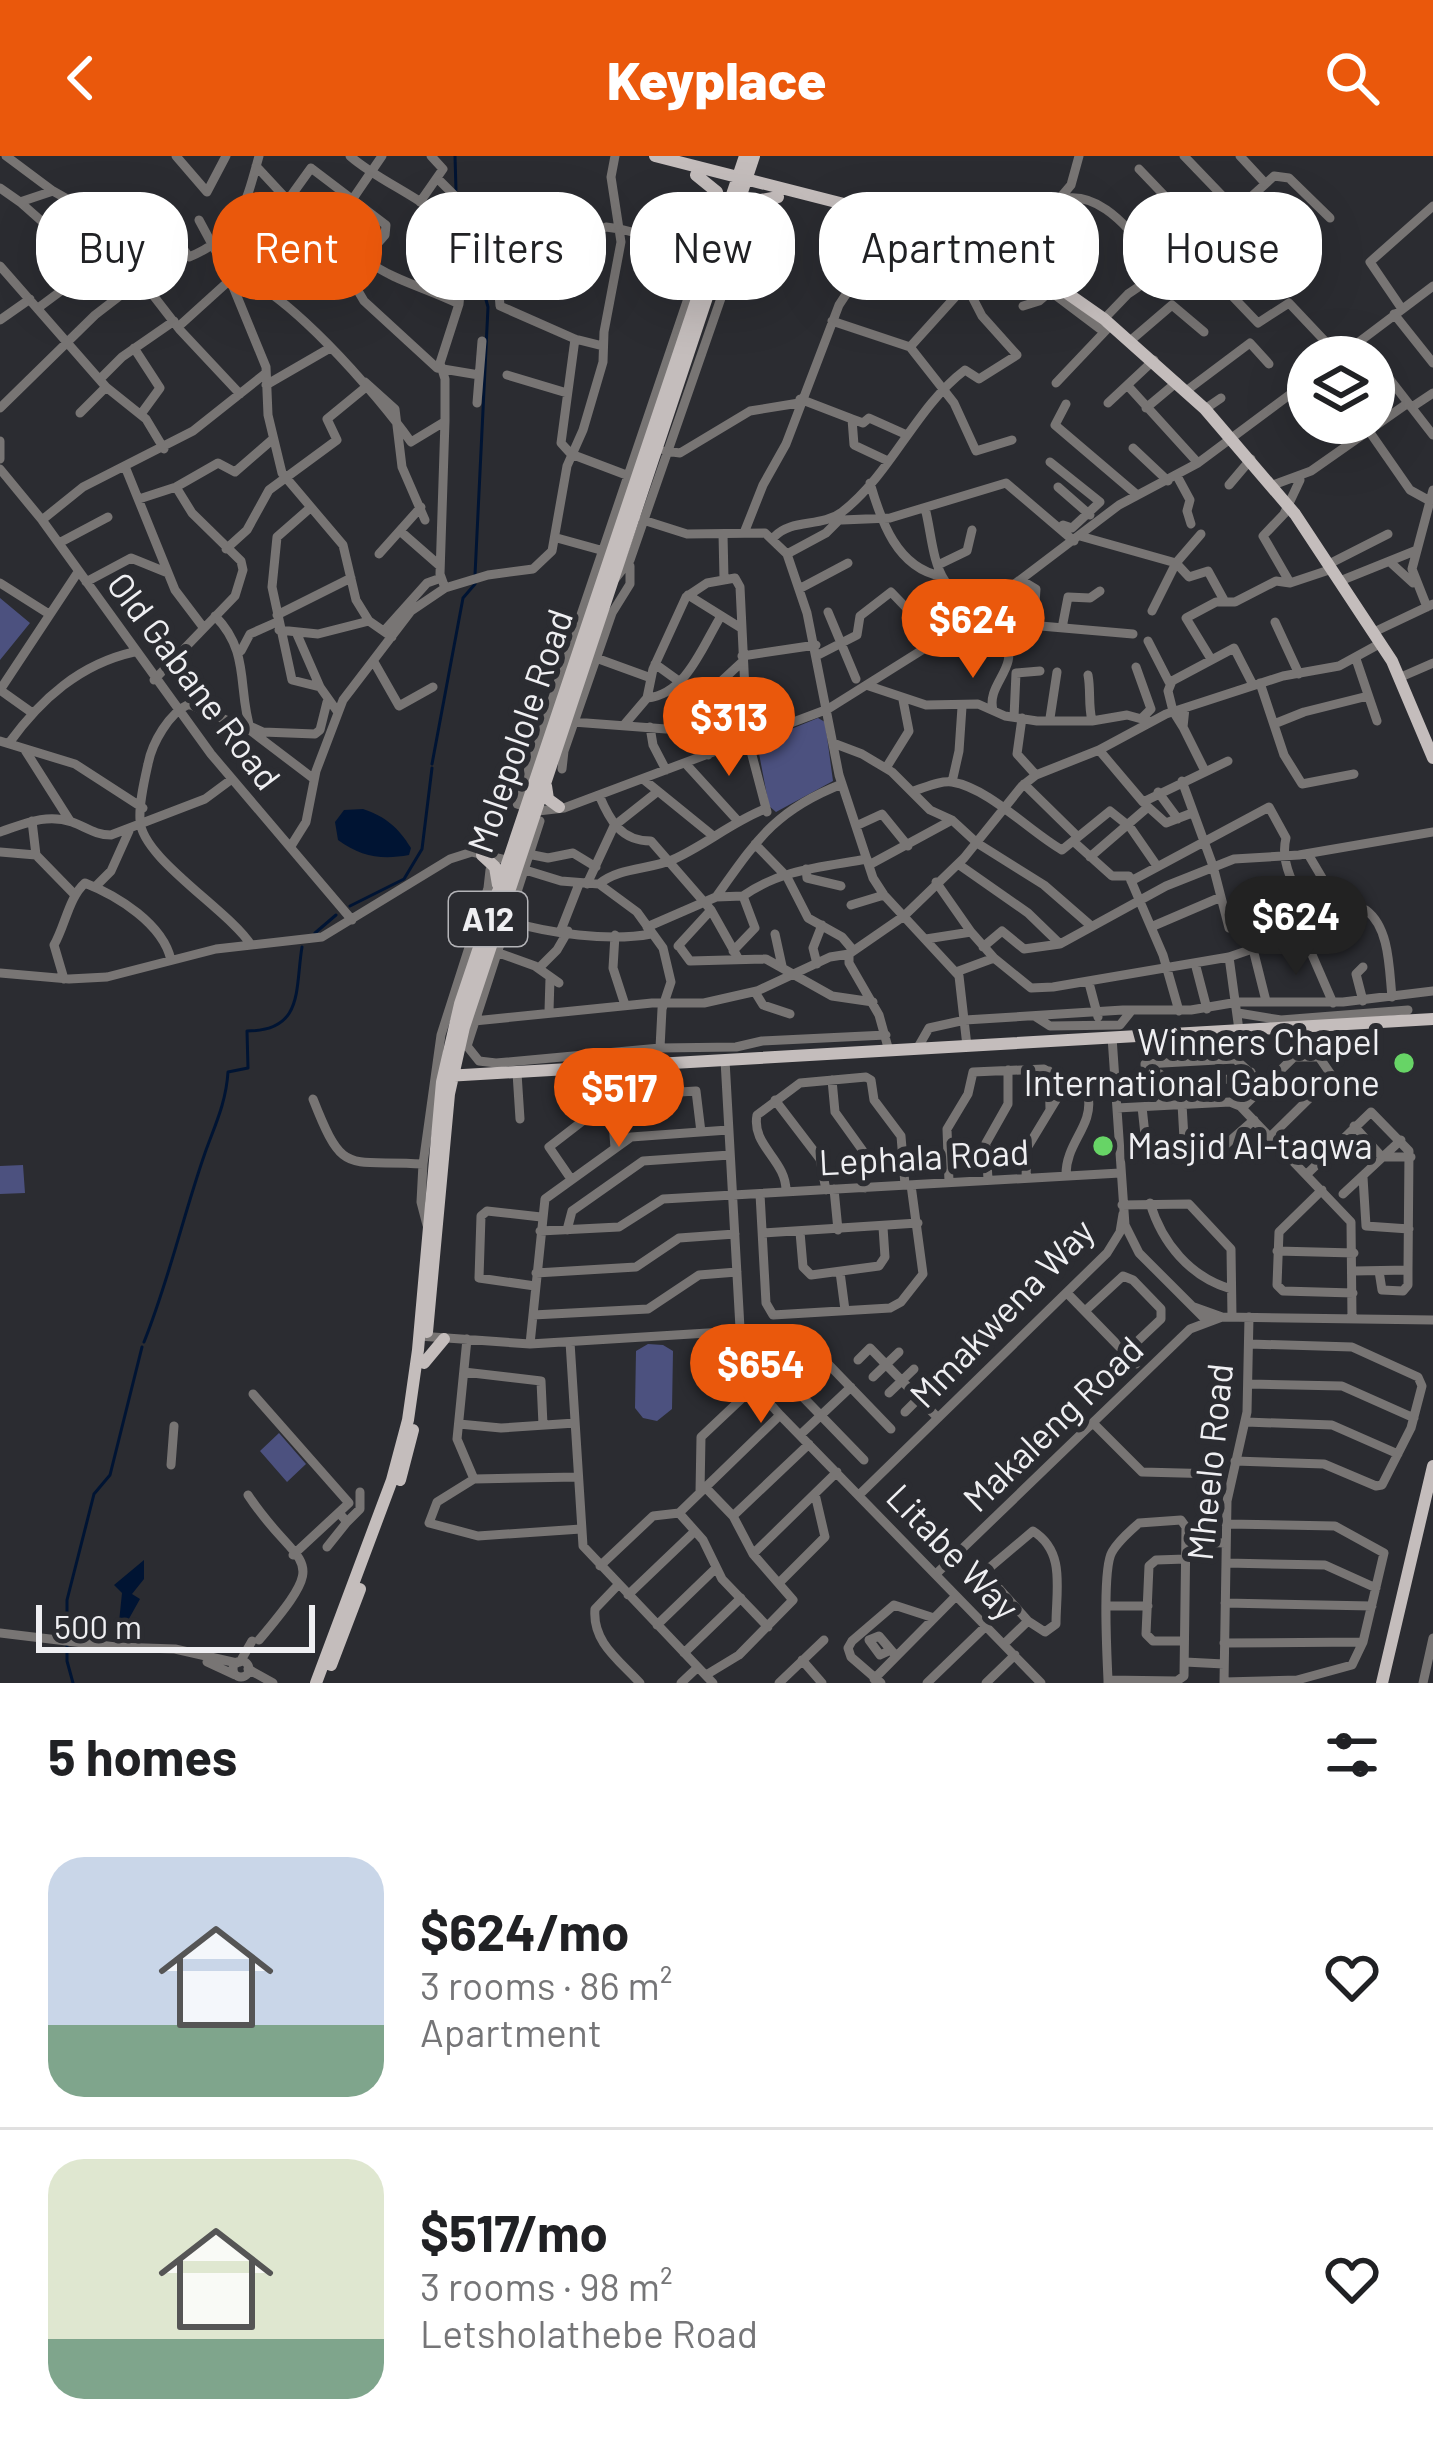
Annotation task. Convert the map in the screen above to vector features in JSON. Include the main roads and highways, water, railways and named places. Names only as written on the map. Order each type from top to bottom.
[{"type":"main road","points":[[640,156],[777,192]]},
{"type":"main road","points":[[655,156],[699,172],[716,192]]},
{"type":"main road","points":[[699,172],[744,156]]},
{"type":"main road","name":"Molepolole Road","points":[[741,185],[744,156]]},
{"type":"main road","points":[[756,156],[766,179],[781,192]]},
{"type":"main road","name":"Molepolole Road","points":[[739,192],[756,156]]},
{"type":"main road","points":[[795,196],[997,250],[1154,360],[1232,438],[1288,505],[1401,677],[1433,758]]},
{"type":"main road","name":"Molepolole Road","points":[[529,806],[545,779],[578,697],[592,642],[621,580],[700,300]]},
{"type":"main road","name":"Molepolole Road","points":[[317,1682],[392,1480],[411,1406],[430,1307],[448,1074],[517,864],[572,657],[703,300]]},
{"type":"main road","points":[[615,518],[628,506]]},
{"type":"main road","points":[[572,657],[581,658],[592,642]]},
{"type":"main road","points":[[545,779],[547,796],[563,807]]},
{"type":"main road","points":[[478,853],[496,867],[498,886]]},
{"type":"main road","name":"Molepolole Road","points":[[317,1682],[399,1482],[415,1424],[424,1363],[427,1225],[448,1074],[472,953],[498,886],[517,864]]},
{"type":"main road","points":[[448,1074],[517,1073],[647,1057],[703,1055],[724,1060],[947,1047],[966,1032],[1075,1027],[1239,1030],[1412,1015],[1433,1019]]},
{"type":"main road","points":[[458,1048],[464,1066],[475,1075]]},
{"type":"main road","points":[[448,1106],[455,1092],[475,1075]]},
{"type":"main road","points":[[424,1363],[453,1337],[436,1325],[430,1307]]},
{"type":"main road","points":[[1385,1683],[1431,1500],[1433,1466]]},
{"type":"waterway","points":[[455,156],[456,190]]},
{"type":"waterway","points":[[475,575],[486,300]]},
{"type":"waterway","points":[[432,764],[463,598],[475,584]]},
{"type":"waterway","points":[[350,906],[404,879],[422,849],[432,768]]},
{"type":"waterway","points":[[315,933],[336,915]]},
{"type":"waterway","points":[[144,1342],[219,1114],[228,1072],[248,1068],[247,1031],[279,1024],[288,1015],[297,992],[302,947]]},
{"type":"waterway","points":[[73,1683],[67,1661],[67,1600],[94,1494],[110,1475],[142,1347]]},
{"type":"place","name":"Winners Chapel International Gaborone","points":[[1404,1063]]},
{"type":"place","name":"Masjid Al-taqwa","points":[[1103,1146]]}]
